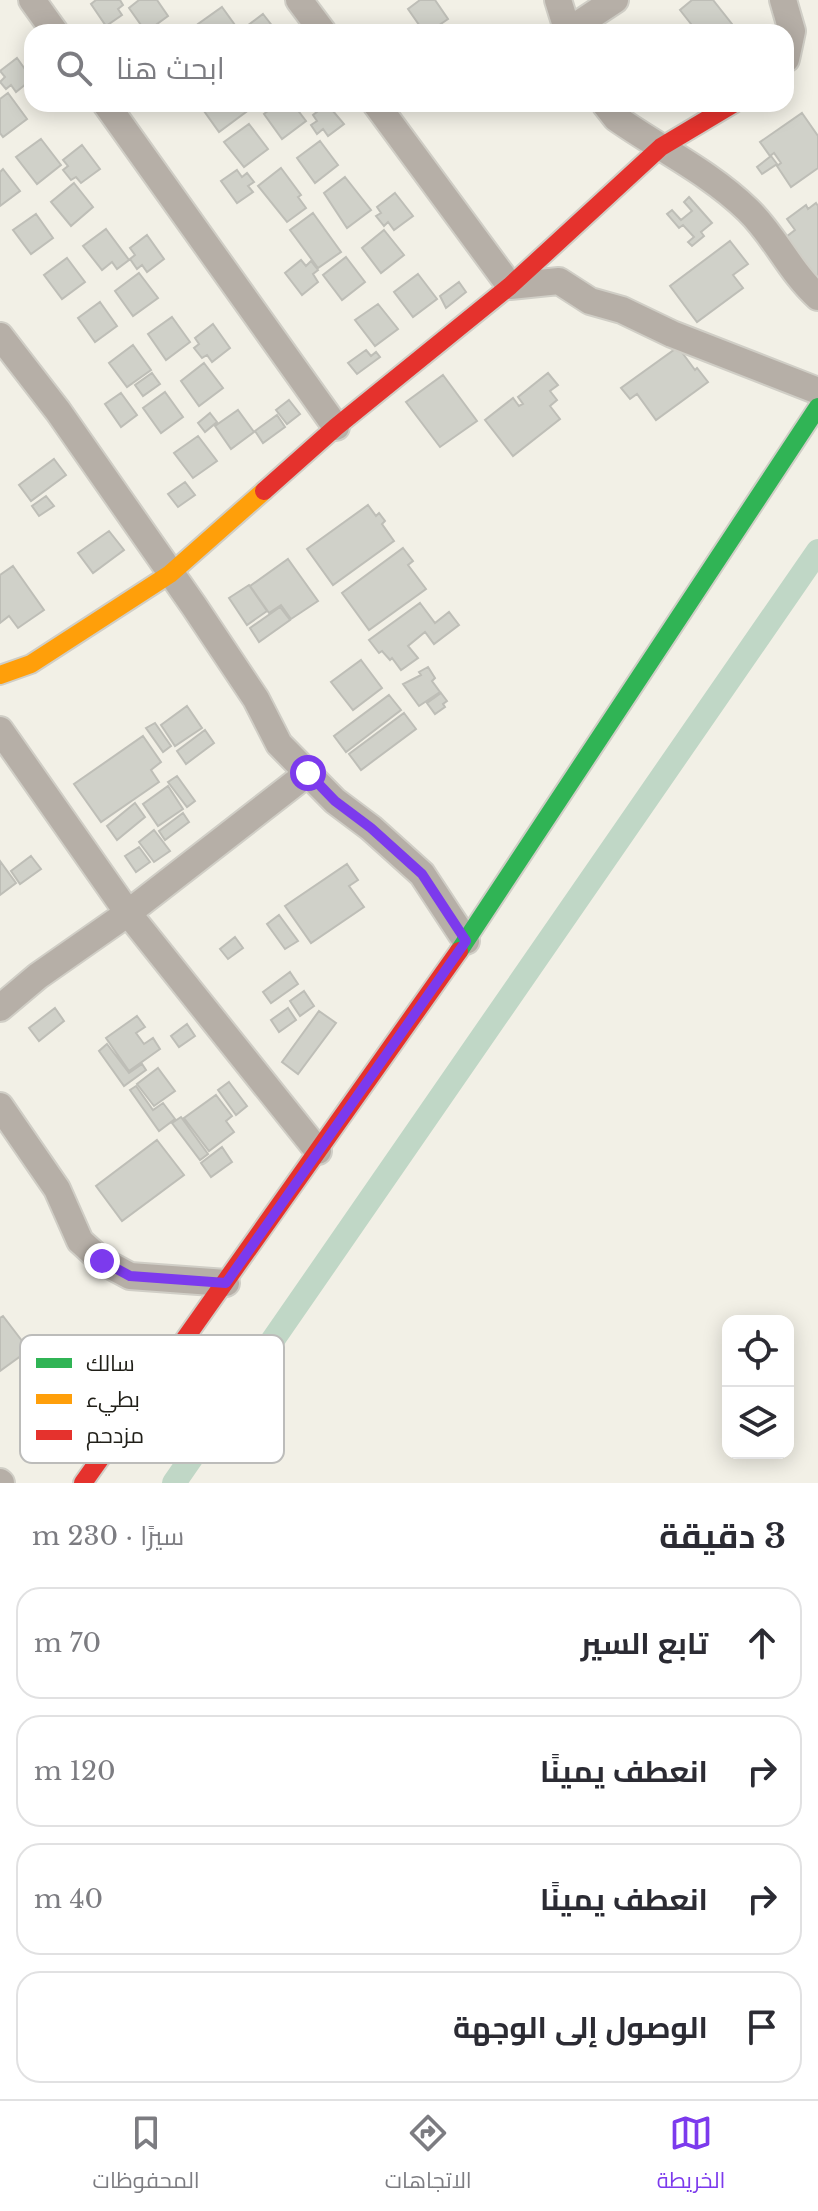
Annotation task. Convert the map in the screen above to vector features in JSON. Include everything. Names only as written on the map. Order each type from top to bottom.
[{"type":"street","points":[[32,0],[49,24]]},
{"type":"street","points":[[299,0],[317,24]]},
{"type":"street","points":[[558,0],[566,24]]},
{"type":"street","points":[[579,24],[615,0]]},
{"type":"street","points":[[783,0],[790,24]]},
{"type":"street","points":[[112,112],[336,427]]},
{"type":"street","points":[[382,112],[510,286]]},
{"type":"street","points":[[611,112],[707,176],[750,212],[806,286],[818,297]]},
{"type":"street","points":[[0,675],[31,664],[170,574],[336,427],[510,286],[661,147],[720,112]]},
{"type":"street","points":[[510,286],[559,281],[590,301],[622,310],[672,334],[818,391]]},
{"type":"street","points":[[0,336],[58,411],[256,699],[279,744],[335,801],[371,828],[422,874],[466,941]]},
{"type":"street","points":[[189,1335],[466,941],[818,407]]},
{"type":"street","points":[[0,730],[128,913],[318,1151]]},
{"type":"street","points":[[0,1008],[308,773]]},
{"type":"street","points":[[0,1106],[57,1189],[80,1241],[102,1261],[130,1276],[226,1283]]},
{"type":"street","points":[[83,1483],[97,1463]]},
{"type":"building","points":[[96,0],[120,0],[123,5],[118,9],[122,15],[105,24],[91,4]]},
{"type":"building","points":[[139,0],[157,0],[168,16],[157,24],[140,24],[129,8]]},
{"type":"building","points":[[420,0],[435,0],[448,19],[441,24],[418,24],[408,9]]},
{"type":"building","points":[[692,0],[713,0],[732,24],[691,24],[680,10]]},
{"type":"building","points":[[222,7],[234,24],[198,24]]},
{"type":"building","points":[[263,14],[271,24],[250,24]]},
{"type":"building","points":[[17,58],[24,68],[24,86],[16,92],[11,85],[6,89],[0,82],[5,77],[0,71]]},
{"type":"building","points":[[8,93],[27,119],[3,137],[0,133],[0,99]]},
{"type":"building","points":[[205,112],[246,112],[219,132]]},
{"type":"building","points":[[299,112],[306,121],[282,139],[264,114]]},
{"type":"building","points":[[317,112],[334,112],[344,124],[328,136],[323,129],[317,134],[311,125],[317,121],[313,115]]},
{"type":"building","points":[[802,113],[818,136],[818,168],[791,187],[777,166],[781,163],[774,153],[770,156],[760,142]]},
{"type":"building","points":[[249,124],[268,149],[244,167],[224,142]]},
{"type":"building","points":[[41,139],[61,165],[37,184],[16,157]]},
{"type":"building","points":[[320,141],[338,165],[315,183],[297,158]]},
{"type":"building","points":[[82,145],[100,169],[81,183],[76,177],[71,180],[63,170],[68,166],[63,160]]},
{"type":"building","points":[[771,156],[777,164],[762,174],[757,167]]},
{"type":"building","points":[[281,168],[301,195],[298,197],[306,208],[287,222],[258,186]]},
{"type":"building","points":[[3,169],[20,191],[0,206],[0,172]]},
{"type":"building","points":[[237,170],[242,177],[247,173],[254,182],[248,186],[253,192],[237,203],[221,181]]},
{"type":"building","points":[[345,177],[371,210],[347,228],[324,193]]},
{"type":"building","points":[[74,183],[93,207],[71,226],[51,202]]},
{"type":"building","points":[[395,193],[413,216],[394,230],[388,222],[384,226],[376,216],[381,213],[377,207]]},
{"type":"building","points":[[689,197],[712,223],[701,232],[704,236],[692,246],[688,242],[694,237],[683,225],[679,228],[667,214],[672,210],[681,220],[692,211],[684,202]]},
{"type":"building","points":[[816,203],[818,280],[786,237],[795,230],[787,219],[806,205],[808,209]]},
{"type":"building","points":[[313,213],[341,252],[318,268],[290,230]]},
{"type":"building","points":[[36,214],[53,238],[31,254],[13,230]]},
{"type":"building","points":[[106,229],[129,260],[117,269],[112,262],[102,270],[83,246]]},
{"type":"building","points":[[384,230],[404,255],[381,273],[362,248]]},
{"type":"building","points":[[147,235],[164,259],[147,272],[142,265],[137,269],[130,259],[135,255],[130,248]]},
{"type":"building","points":[[730,241],[748,264],[733,275],[743,288],[697,322],[670,286]]},
{"type":"building","points":[[346,257],[365,282],[342,300],[323,275]]},
{"type":"building","points":[[67,258],[85,282],[62,299],[44,275]]},
{"type":"building","points":[[301,260],[306,266],[311,261],[318,270],[313,274],[318,282],[302,295],[285,273]]},
{"type":"building","points":[[139,273],[158,298],[133,316],[115,291]]},
{"type":"building","points":[[418,274],[437,299],[413,317],[394,292]]},
{"type":"building","points":[[459,282],[466,292],[446,308],[440,296]]},
{"type":"building","points":[[100,302],[117,326],[95,342],[78,318]]},
{"type":"building","points":[[378,304],[398,329],[375,346],[355,320]]},
{"type":"building","points":[[172,317],[190,342],[166,360],[148,334]]},
{"type":"building","points":[[213,324],[230,348],[212,362],[207,355],[202,358],[194,348],[199,344],[195,338]]},
{"type":"building","points":[[133,345],[151,370],[127,387],[109,363]]},
{"type":"building","points":[[678,347],[708,382],[656,420],[637,394],[630,399],[621,388]]},
{"type":"building","points":[[366,350],[371,356],[376,352],[380,357],[357,374],[348,363]]},
{"type":"building","points":[[204,363],[223,388],[199,406],[181,381]]},
{"type":"building","points":[[152,373],[160,384],[143,396],[135,385]]},
{"type":"building","points":[[548,373],[558,385],[550,391],[557,400],[550,406],[560,419],[513,456],[485,420],[513,398],[519,406],[523,404],[518,397]]},
{"type":"building","points":[[443,375],[477,421],[440,447],[406,402]]},
{"type":"building","points":[[165,392],[183,417],[161,433],[143,408]]},
{"type":"building","points":[[121,393],[137,415],[121,427],[105,404]]},
{"type":"building","points":[[289,400],[300,414],[287,424],[276,410]]},
{"type":"building","points":[[238,410],[254,432],[231,449],[215,426]]},
{"type":"building","points":[[210,413],[217,422],[205,432],[198,423]]},
{"type":"building","points":[[277,415],[285,427],[263,443],[255,431]]},
{"type":"building","points":[[198,436],[217,461],[193,478],[174,453]]},
{"type":"building","points":[[54,459],[66,475],[31,501],[19,485]]},
{"type":"building","points":[[185,482],[195,495],[178,507],[168,494]]},
{"type":"building","points":[[46,496],[54,506],[39,516],[32,506]]},
{"type":"building","points":[[368,505],[376,516],[379,513],[385,521],[382,524],[394,541],[333,585],[307,549]]},
{"type":"building","points":[[109,531],[124,550],[93,573],[78,553]]},
{"type":"building","points":[[403,548],[413,561],[408,565],[426,589],[369,630],[342,593]]},
{"type":"building","points":[[288,559],[318,601],[291,619],[281,605],[269,613],[250,586]]},
{"type":"building","points":[[13,566],[44,610],[18,628],[9,616],[0,623],[0,575]]},
{"type":"building","points":[[249,585],[267,611],[247,625],[229,598]]},
{"type":"building","points":[[420,603],[435,623],[449,612],[459,625],[434,644],[425,632],[408,646],[418,658],[401,670],[392,658],[390,660],[382,651],[379,653],[369,640]]},
{"type":"building","points":[[280,607],[290,620],[259,642],[250,628]]},
{"type":"building","points":[[361,660],[382,688],[353,710],[331,682]]},
{"type":"building","points":[[428,667],[435,678],[432,681],[440,692],[419,706],[403,684],[421,675],[419,672]]},
{"type":"building","points":[[441,693],[447,701],[443,704],[445,707],[435,714],[427,703]]},
{"type":"building","points":[[389,695],[401,710],[346,752],[334,736]]},
{"type":"building","points":[[187,706],[202,728],[175,746],[161,725]]},
{"type":"building","points":[[404,713],[416,729],[361,770],[349,754]]},
{"type":"building","points":[[155,723],[171,746],[163,752],[146,728]]},
{"type":"building","points":[[205,730],[214,743],[186,764],[177,751]]},
{"type":"building","points":[[143,736],[161,762],[151,770],[159,782],[101,822],[74,784]]},
{"type":"building","points":[[177,776],[195,801],[187,807],[168,782]]},
{"type":"building","points":[[168,786],[183,809],[158,826],[143,804]]},
{"type":"building","points":[[135,803],[145,817],[117,840],[107,826]]},
{"type":"building","points":[[183,813],[189,822],[165,840],[159,831]]},
{"type":"building","points":[[154,830],[170,851],[154,862],[139,842]]},
{"type":"building","points":[[139,847],[150,862],[136,872],[125,856]]},
{"type":"building","points":[[31,856],[41,869],[20,884],[11,871]]},
{"type":"building","points":[[0,861],[16,883],[0,895]]},
{"type":"building","points":[[347,864],[358,880],[349,886],[364,907],[311,943],[285,906]]},
{"type":"building","points":[[279,915],[298,941],[285,949],[267,924]]},
{"type":"building","points":[[235,937],[243,948],[228,959],[220,949]]},
{"type":"building","points":[[290,972],[298,984],[271,1003],[263,992]]},
{"type":"building","points":[[304,991],[314,1006],[300,1016],[290,1001]]},
{"type":"building","points":[[55,1008],[64,1021],[39,1041],[29,1028]]},
{"type":"building","points":[[288,1008],[296,1020],[279,1032],[271,1020]]},
{"type":"building","points":[[319,1011],[336,1023],[298,1074],[282,1062]]},
{"type":"building","points":[[137,1016],[145,1027],[136,1033],[144,1044],[153,1038],[160,1049],[129,1071],[106,1038]]},
{"type":"building","points":[[187,1024],[195,1036],[179,1047],[171,1036]]},
{"type":"building","points":[[107,1044],[129,1073],[142,1064],[146,1070],[124,1086],[99,1051]]},
{"type":"building","points":[[158,1068],[175,1091],[154,1106],[137,1084]]},
{"type":"building","points":[[229,1082],[247,1106],[236,1115],[218,1090]]},
{"type":"building","points":[[136,1086],[153,1110],[163,1103],[175,1119],[159,1131],[130,1090]]},
{"type":"building","points":[[216,1095],[232,1116],[226,1121],[234,1132],[209,1151],[184,1118]]},
{"type":"building","points":[[181,1117],[208,1154],[200,1160],[172,1123]]},
{"type":"building","points":[[157,1140],[184,1175],[122,1221],[96,1186]]},
{"type":"building","points":[[222,1147],[232,1162],[211,1177],[201,1163]]},
{"type":"building","points":[[3,1316],[20,1338],[20,1357],[0,1371],[0,1318]]},
{"type":"waterway","points":[[276,1335],[818,551]]},
{"type":"waterway","points":[[174,1483],[188,1463]]},
{"type":"traffic: fast","points":[[459,951],[818,407]]},
{"type":"traffic: slow","points":[[0,675],[31,664],[170,574],[264,491]]},
{"type":"traffic: jam","points":[[264,491],[336,427],[510,286],[661,147],[720,112]]},
{"type":"traffic: jam","points":[[188,1335],[459,951]]},
{"type":"traffic: jam","points":[[83,1483],[97,1463]]},
{"type":"route","points":[[102,1261],[130,1276],[226,1283],[466,941],[422,874],[371,828],[335,801],[308,773]]}]
